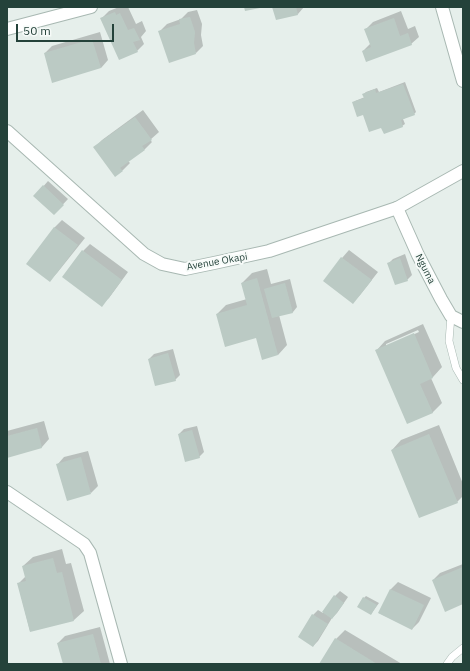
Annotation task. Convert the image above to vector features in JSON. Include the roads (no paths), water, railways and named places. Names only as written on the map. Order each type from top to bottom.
[{"type":"street","points":[[7,30],[91,7]]},
{"type":"street","points":[[442,7],[463,81]]},
{"type":"street","name":"Avenue Okapi","points":[[7,131],[144,254],[162,264],[185,268],[270,251],[397,208],[463,171]]},
{"type":"street","name":"Nguma","points":[[397,208],[418,255],[451,316]]},
{"type":"street","points":[[451,316],[463,322]]},
{"type":"street","points":[[7,492],[84,544],[90,552],[121,664]]},
{"type":"lane","points":[[451,316],[449,341],[456,368],[463,380]]},
{"type":"lane","points":[[447,664],[463,648]]}]
